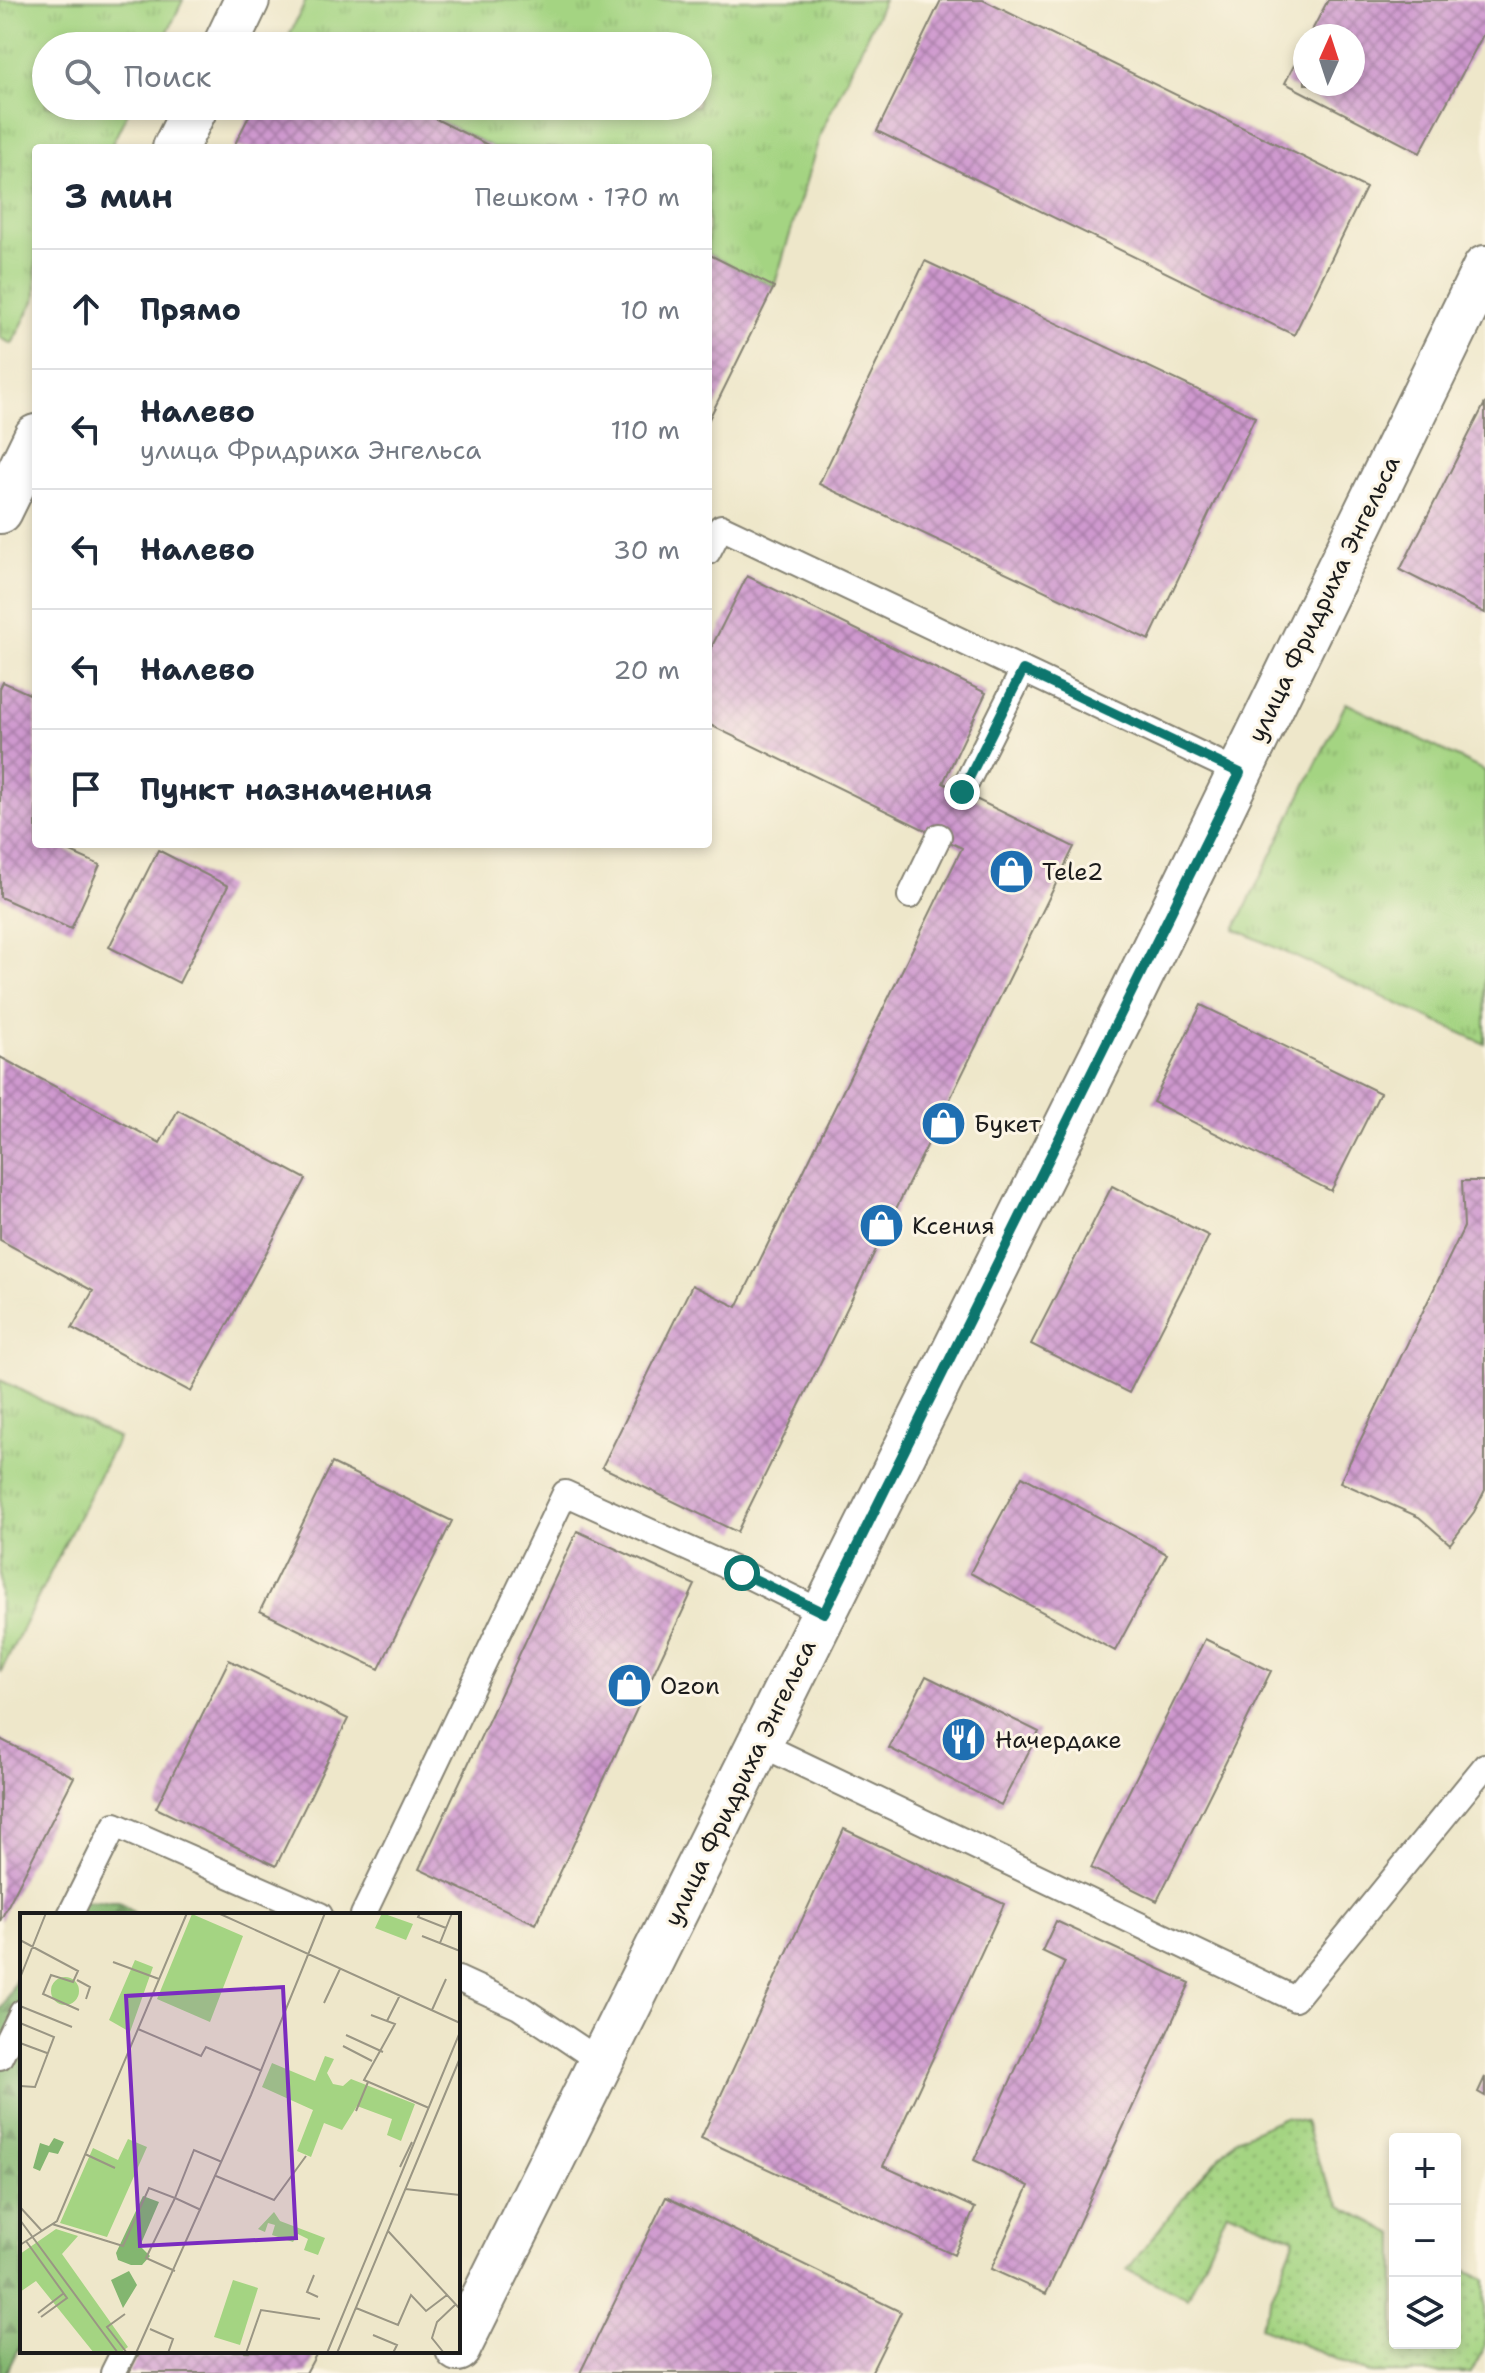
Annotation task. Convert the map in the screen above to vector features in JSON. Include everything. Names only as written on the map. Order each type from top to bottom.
[{"type":"street","points":[[232,32],[247,0]]},
{"type":"street","points":[[177,144],[189,120]]},
{"type":"street","name":"улица Фридриха Энгельса","points":[[460,2344],[1240,773],[1485,268]]},
{"type":"street","points":[[0,511],[32,445]]},
{"type":"street","name":"улица Фридриха Энгельса","points":[[446,2373],[456,2353]]},
{"type":"lane","points":[[712,544],[721,527],[1240,773]]},
{"type":"lane","points":[[962,792],[1023,670]]},
{"type":"lane","points":[[910,896],[939,836]]},
{"type":"lane","points":[[364,1913],[565,1493],[824,1613]]},
{"type":"lane","points":[[760,1744],[1295,1999],[1485,1766]]},
{"type":"lane","points":[[71,1913],[115,1825],[315,1913]]},
{"type":"lane","points":[[460,1980],[519,2007],[601,2062]]},
{"type":"lane","points":[[0,2057],[20,2016]]},
{"type":"lane","points":[[113,2373],[123,2353]]},
{"type":"green space","points":[[0,0],[183,0],[168,32],[32,32],[32,120],[124,120],[112,144],[32,144],[32,305],[12,344],[0,338]]},
{"type":"green space","points":[[306,0],[884,0],[821,132],[774,287],[712,256],[712,144],[486,144],[438,120],[712,120],[712,32],[291,32]]},
{"type":"green space","points":[[1346,703],[1485,771],[1485,1044],[1235,929]]},
{"type":"green space","points":[[0,1380],[118,1438],[0,1673]]},
{"type":"green space","points":[[54,1901],[119,1902],[134,1913],[48,1913]]},
{"type":"green space","points":[[20,1971],[20,2345],[6,2373],[0,2373],[0,2012]]},
{"type":"green space","points":[[1284,2117],[1305,2122],[1321,2170],[1341,2206],[1389,2231],[1389,2349],[1461,2349],[1461,2268],[1485,2279],[1485,2347],[1471,2373],[1369,2373],[1260,2327],[1295,2238],[1227,2211],[1188,2298],[1127,2270],[1196,2182],[1236,2139]]},
{"type":"building","points":[[941,0],[983,0],[1366,188],[1294,335],[877,131]]},
{"type":"building","points":[[1328,0],[1485,0],[1485,31],[1420,153],[1310,96],[1365,96],[1365,24],[1315,24]]},
{"type":"building","points":[[1293,67],[1293,87],[1285,83]]},
{"type":"building","points":[[247,120],[438,120],[486,144],[235,144]]},
{"type":"building","points":[[712,256],[774,287],[712,413]]},
{"type":"building","points":[[925,261],[1255,417],[1149,640],[819,484]]},
{"type":"building","points":[[1485,403],[1485,613],[1400,570]]},
{"type":"building","points":[[747,576],[986,693],[943,783],[1074,847],[737,1532],[602,1467],[692,1285],[737,1307],[962,848],[712,726],[712,646]]},
{"type":"building","points":[[3,682],[32,695],[32,848],[62,848],[100,865],[71,929],[0,897],[0,688]]},
{"type":"building","points":[[158,850],[228,886],[179,983],[109,947]]},
{"type":"building","points":[[1201,1005],[1380,1093],[1331,1191],[1153,1102]]},
{"type":"building","points":[[0,1057],[160,1143],[178,1110],[306,1179],[191,1392],[72,1328],[93,1291],[0,1240]]},
{"type":"building","points":[[1462,1181],[1485,1181],[1485,1490],[1474,1512],[1450,1544],[1419,1517],[1340,1482],[1464,1227]]},
{"type":"building","points":[[1112,1186],[1209,1236],[1129,1393],[1031,1344]]},
{"type":"building","points":[[332,1463],[452,1521],[379,1669],[260,1611]]},
{"type":"building","points":[[1022,1476],[1167,1554],[1115,1651],[970,1573]]},
{"type":"building","points":[[577,1531],[695,1585],[536,1924],[419,1869]]},
{"type":"building","points":[[1205,1639],[1271,1671],[1157,1901],[1091,1868]]},
{"type":"building","points":[[229,1660],[348,1719],[276,1866],[156,1808]]},
{"type":"building","name":"Начердаке","points":[[926,1676],[1039,1732],[1001,1805],[889,1748]]},
{"type":"building","points":[[0,1739],[74,1777],[0,1921]]},
{"type":"building","points":[[844,1829],[1004,1904],[883,2166],[975,2208],[954,2255],[701,2138]]},
{"type":"building","points":[[1056,1921],[1190,1983],[1046,2294],[991,2269],[1029,2186],[974,2160],[1065,1962],[1042,1951]]},
{"type":"building","points":[[1485,2077],[1485,2096],[1478,2092]]},
{"type":"building","points":[[666,2197],[901,2312],[871,2373],[580,2373]]},
{"type":"building","points":[[139,2353],[317,2353],[306,2373],[129,2373]]},
{"type":"place","name":"Tele2","points":[[1011,872]]},
{"type":"place","name":"Букет","points":[[943,1124]]},
{"type":"place","name":"Ксения","points":[[881,1226]]},
{"type":"place","name":"Ozon","points":[[629,1686]]},
{"type":"place","name":"Начердаке","points":[[964,1740]]},
{"type":"route","points":[[742,1573],[824,1613],[1240,773],[1023,670],[962,792]]}]
